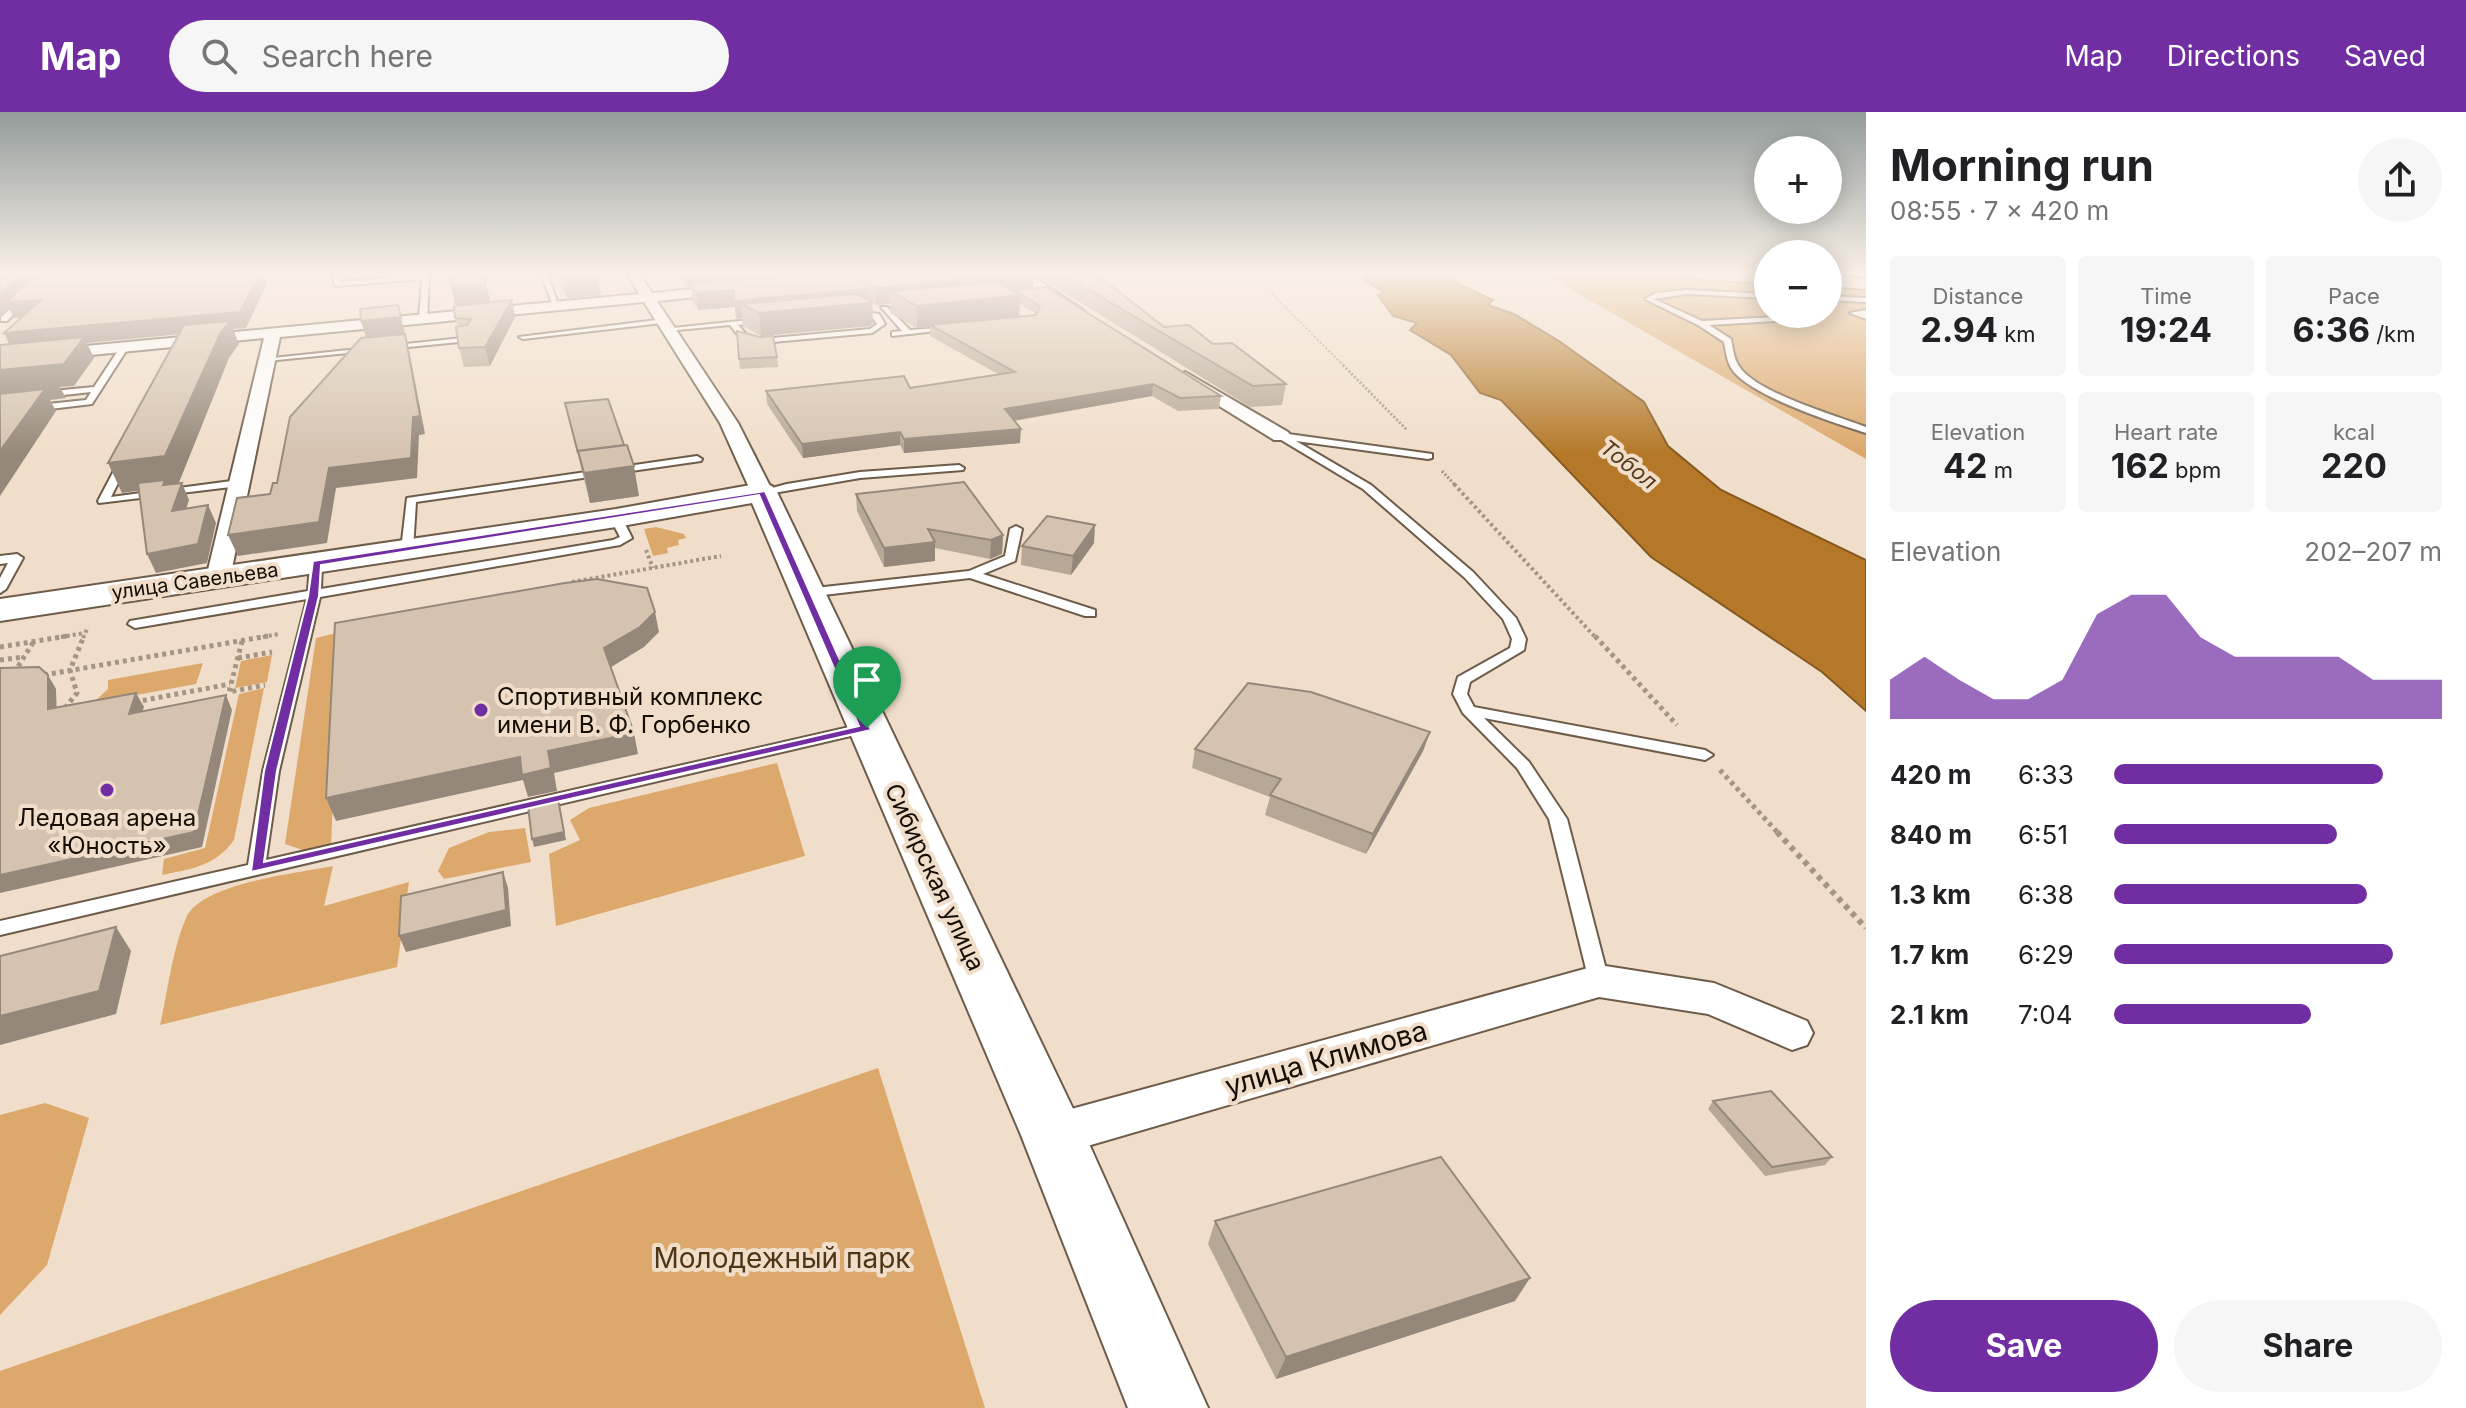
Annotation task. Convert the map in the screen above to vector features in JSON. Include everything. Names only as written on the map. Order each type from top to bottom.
[{"type":"street","points":[[0,359],[124,348],[181,349],[264,334]]},
{"type":"street","points":[[218,578],[273,334]]},
{"type":"street","name":"Сибирская улица","points":[[670,334],[729,423],[762,492],[1053,1135],[1168,1408]]},
{"type":"street","points":[[1165,364],[1281,436]]},
{"type":"street","name":"улица Савельева","points":[[0,610],[616,518],[762,492]]},
{"type":"street","name":"улица Климова","points":[[1053,1135],[1599,981],[1714,999],[1792,1033]]},
{"type":"lane","points":[[523,337],[553,334]]},
{"type":"lane","points":[[742,334],[761,341],[833,334]]},
{"type":"lane","points":[[1718,334],[1728,341],[1729,354],[1739,372],[1766,389],[1866,430]]},
{"type":"lane","points":[[267,359],[469,339]]},
{"type":"lane","points":[[0,412],[89,402],[124,348]]},
{"type":"lane","points":[[0,399],[97,389]]},
{"type":"lane","points":[[1281,436],[1428,456]]},
{"type":"lane","points":[[1281,436],[1367,487],[1469,575],[1509,618],[1519,639],[1517,650],[1463,680],[1460,694],[1468,710],[1523,765],[1558,819],[1599,981]]},
{"type":"lane","points":[[130,448],[103,501],[239,483]]},
{"type":"lane","points":[[407,550],[411,500],[697,459]]},
{"type":"lane","name":"улица Савельева","points":[[762,492],[830,477],[897,469],[959,468]]},
{"type":"lane","points":[[135,624],[616,543],[626,538],[616,518]]},
{"type":"lane","points":[[806,593],[971,574],[1011,558],[1016,529]]},
{"type":"lane","points":[[0,560],[17,558],[0,589]]},
{"type":"lane","points":[[256,869],[271,771],[314,596],[316,563]]},
{"type":"lane","points":[[971,574],[1090,613]]},
{"type":"lane","points":[[1468,710],[1705,755]]},
{"type":"lane","points":[[0,928],[867,728]]},
{"type":"path","points":[[1312,334],[1417,440],[1428,456],[1866,928]]},
{"type":"path","points":[[563,584],[721,556]]},
{"type":"path","points":[[0,647],[86,633]]},
{"type":"path","points":[[40,675],[283,633],[276,662]]},
{"type":"path","points":[[242,641],[229,692],[273,684],[270,699]]},
{"type":"path","points":[[73,714],[58,717],[77,693],[70,670],[81,644]]},
{"type":"path","points":[[238,658],[278,651]]},
{"type":"path","points":[[0,660],[25,657],[10,681],[25,678]]},
{"type":"path","points":[[120,705],[230,684]]},
{"type":"green space","points":[[1649,334],[1866,334],[1866,459]]},
{"type":"green space","points":[[656,527],[684,534],[686,538],[678,540],[679,545],[667,548],[668,553],[653,556],[644,529]]},
{"type":"green space","points":[[340,632],[331,847],[306,851],[285,844],[316,638]]},
{"type":"green space","points":[[272,655],[267,682],[235,688],[241,661]]},
{"type":"green space","points":[[203,663],[196,684],[93,703],[108,689],[108,680]]},
{"type":"green space","points":[[264,688],[234,840],[211,861],[162,875],[164,859],[205,848],[239,694]]},
{"type":"green space","points":[[777,763],[805,856],[556,926],[549,854],[580,840],[570,820],[589,808]]},
{"type":"green space","points":[[525,828],[531,862],[444,879],[438,871],[449,848],[489,832]]},
{"type":"green space","points":[[333,866],[324,906],[409,882],[397,967],[160,1025],[177,943],[186,918],[195,906],[230,888]]},
{"type":"green space","name":"Молодежный парк","points":[[878,1068],[985,1408],[0,1408],[0,1371]]},
{"type":"green space","points":[[45,1103],[89,1118],[47,1265],[0,1315],[0,1115]]},
{"type":"water","name":"Тобол","points":[[1417,334],[1548,334],[1644,402],[1668,446],[1721,490],[1866,560],[1866,711],[1822,672],[1651,557],[1501,400],[1480,393],[1451,355]]},
{"type":"building","points":[[179,334],[220,334],[165,456],[108,463]]},
{"type":"building","points":[[405,334],[420,416],[413,417],[411,458],[329,468],[319,522],[228,535],[237,498],[270,494],[273,483],[277,483],[290,417],[361,338]]},
{"type":"building","points":[[457,334],[492,334],[485,347],[459,348]]},
{"type":"building","points":[[737,334],[773,336],[777,357],[739,359]]},
{"type":"building","points":[[947,334],[1122,334],[1221,396],[1180,398],[1153,384],[1005,409],[1021,429],[904,439],[900,432],[802,444],[766,391],[904,376],[910,388],[1015,372]]},
{"type":"building","points":[[1165,334],[1201,334],[1213,344],[1232,343],[1286,384],[1253,386]]},
{"type":"building","points":[[84,337],[64,364],[0,370],[0,345]]},
{"type":"building","points":[[55,376],[0,383],[0,381]]},
{"type":"building","points":[[45,389],[0,451],[0,394]]},
{"type":"building","points":[[608,399],[624,445],[578,453],[565,403]]},
{"type":"building","points":[[627,445],[634,466],[584,473],[578,451]]},
{"type":"building","points":[[165,480],[163,485],[182,483],[172,511],[208,505],[198,544],[147,554],[138,483]]},
{"type":"building","points":[[964,482],[1003,535],[991,540],[928,529],[935,542],[884,548],[856,494]]},
{"type":"building","points":[[1047,516],[1095,525],[1073,556],[1022,546]]},
{"type":"building","name":"Спортивный комплекс имени В. Ф. Горбенко","points":[[597,579],[647,588],[655,612],[640,627],[604,648],[634,733],[548,751],[551,768],[522,775],[520,757],[326,798],[335,623]]},
{"type":"building","name":"Ледовая арена «Юность»","points":[[39,667],[48,675],[48,709],[136,693],[129,714],[226,695],[194,832],[0,875],[0,668]]},
{"type":"building","points":[[1248,683],[1311,692],[1430,732],[1373,834],[1270,795],[1281,779],[1195,749]]},
{"type":"building","points":[[558,799],[564,832],[532,839],[528,806]]},
{"type":"building","points":[[503,872],[506,910],[399,936],[401,896]]},
{"type":"building","points":[[116,927],[99,991],[0,1016],[0,956]]},
{"type":"building","points":[[1771,1091],[1832,1157],[1772,1167],[1713,1101]]},
{"type":"building","points":[[1441,1157],[1530,1278],[1286,1357],[1215,1221]]},
{"type":"place","name":"Спортивный комплекс имени В. Ф. Горбенко","points":[[481,710]]},
{"type":"place","name":"Ледовая арена «Юность»","points":[[107,790]]},
{"type":"route","points":[[762,492],[867,728],[256,869],[271,771],[314,596],[316,563],[706,504],[762,492]]}]
